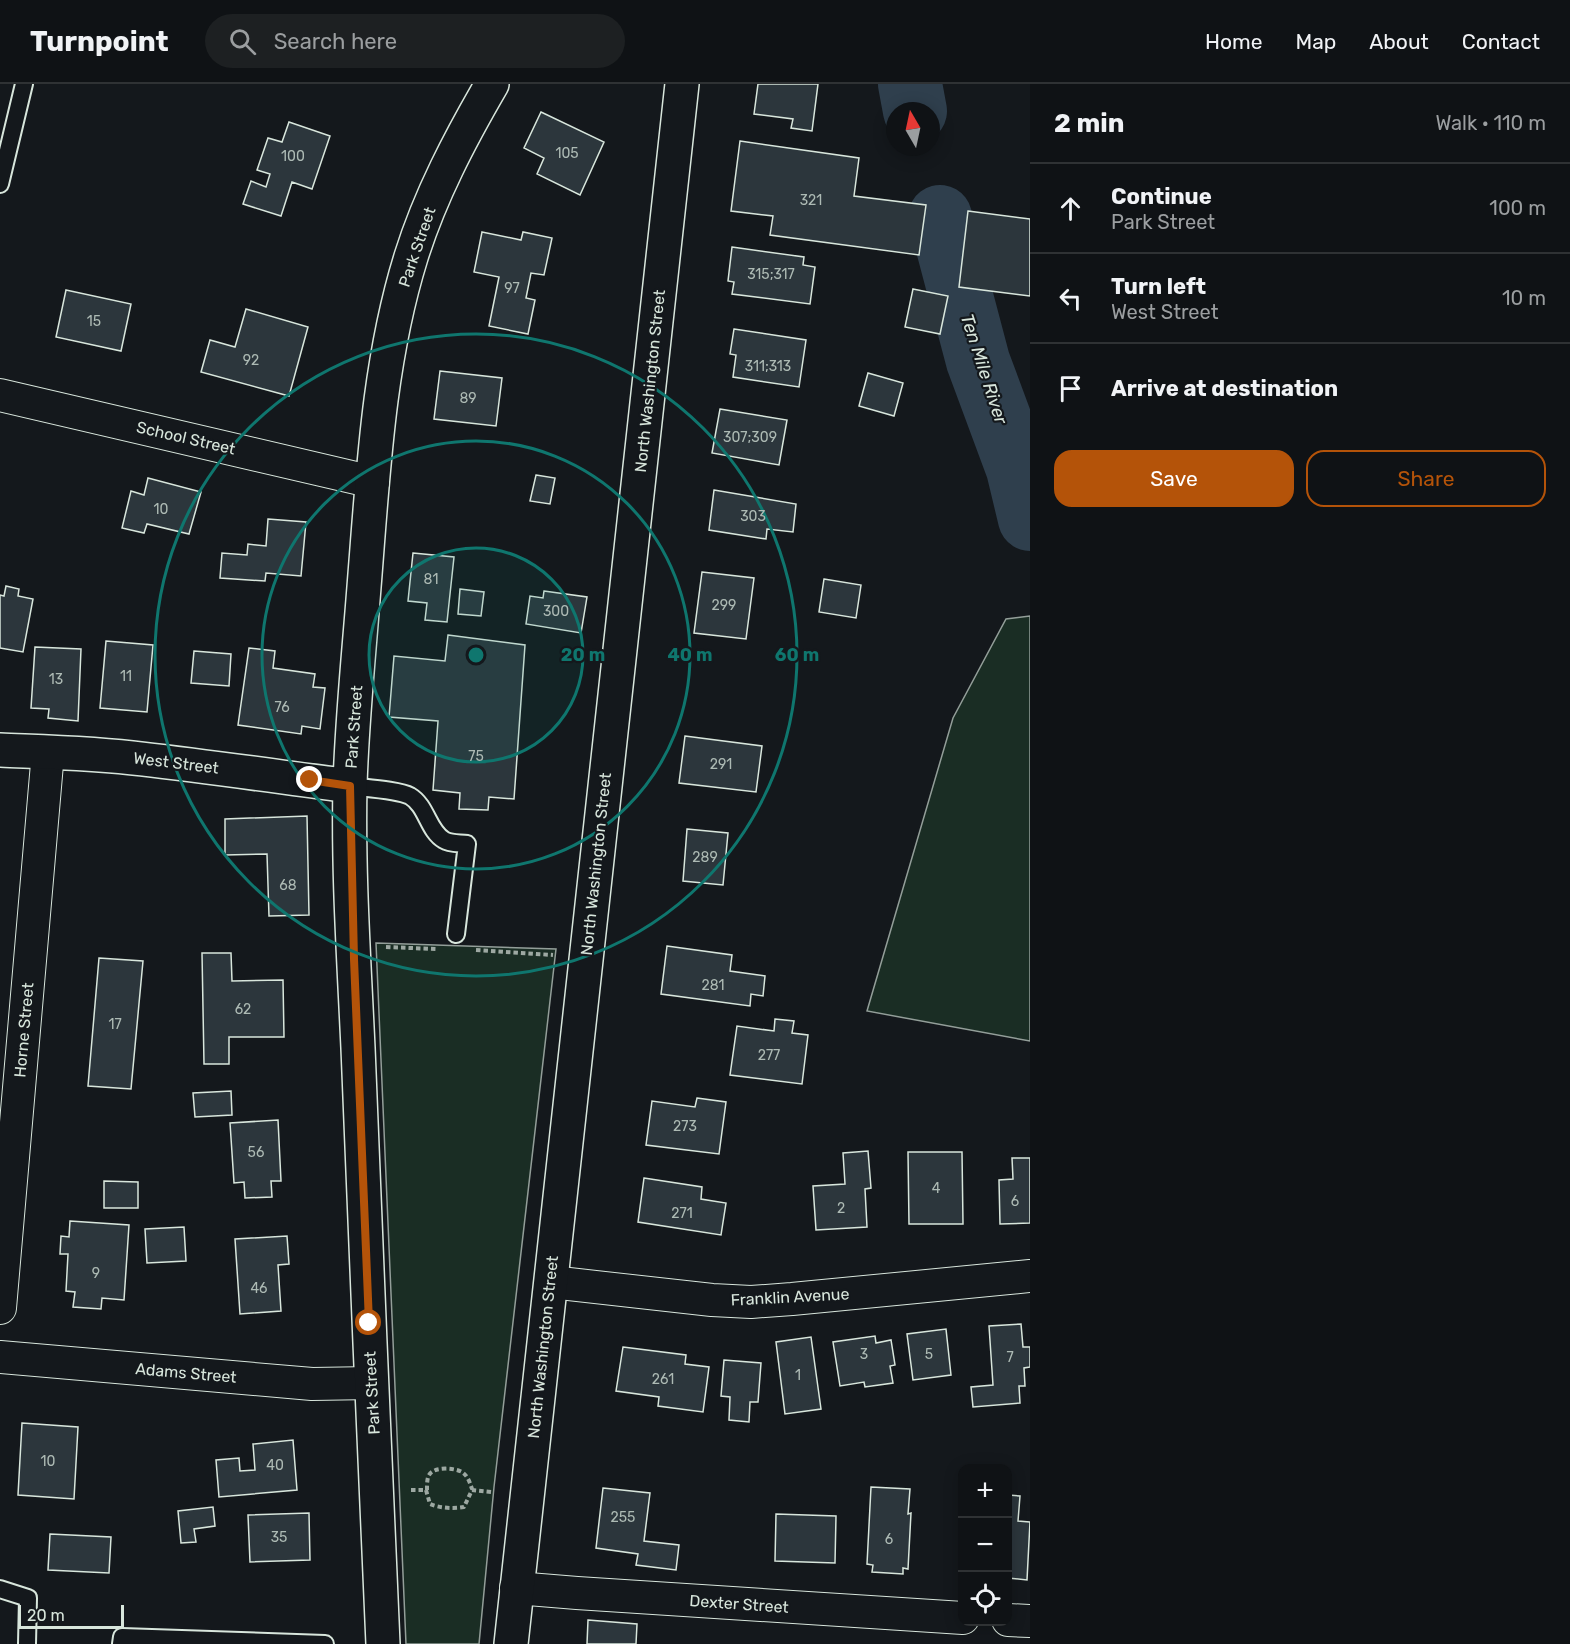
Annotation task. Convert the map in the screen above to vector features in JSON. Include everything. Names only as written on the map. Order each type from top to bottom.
[{"type":"street","name":"Park Street","points":[[383,1644],[355,983],[350,786],[377,430],[387,360],[401,294],[418,237],[440,183],[492,84]]},
{"type":"street","name":"North Washington Street","points":[[510,1644],[682,84]]},
{"type":"street","name":"School Street","points":[[0,395],[373,482]]},
{"type":"street","name":"West Street","points":[[0,750],[140,759],[350,786]]},
{"type":"street","name":"Horne Street","points":[[0,1308],[48,752]]},
{"type":"street","name":"Franklin Avenue","points":[[550,1282],[712,1300],[751,1302],[1030,1276]]},
{"type":"street","name":"Adams Street","points":[[0,1357],[312,1384],[372,1383]]},
{"type":"street","name":"Dexter Street","points":[[516,1588],[958,1618]]},
{"type":"street","points":[[1012,1620],[1030,1621]]},
{"type":"lane","points":[[0,184],[24,84]]},
{"type":"lane","points":[[350,786],[410,796],[424,810],[441,838],[446,842],[467,844],[456,934]]},
{"type":"lane","points":[[0,1589],[28,1598],[27,1644]]},
{"type":"lane","points":[[121,1644],[122,1637],[325,1644]]},
{"type":"path","points":[[538,953],[556,955]]},
{"type":"path","points":[[443,1469],[465,1474],[472,1490],[464,1507],[458,1508],[430,1504],[426,1490],[429,1475],[434,1470],[443,1469]]},
{"type":"path","points":[[408,1490],[426,1490]]},
{"type":"path","points":[[472,1490],[499,1493]]},
{"type":"green space","points":[[1030,616],[1030,1041],[867,1011],[953,718],[1006,619]]},
{"type":"green space","points":[[376,943],[556,949],[494,1487],[479,1644],[406,1644]]},
{"type":"building","points":[[758,84],[818,84],[812,131],[791,128],[793,119],[754,114]]},
{"type":"building","points":[[541,112],[604,142],[580,195],[537,174],[544,158],[524,148]]},
{"type":"building","points":[[289,122],[330,136],[312,189],[292,182],[281,216],[243,204],[251,181],[266,187],[270,174],[257,170],[268,138],[282,142]]},
{"type":"building","points":[[740,141],[859,158],[854,196],[926,205],[919,255],[770,235],[773,216],[731,211]]},
{"type":"building","points":[[968,211],[1030,219],[1030,296],[959,287]]},
{"type":"building","points":[[482,232],[521,240],[523,232],[552,238],[544,275],[531,273],[526,298],[535,300],[528,334],[489,326],[499,277],[474,272]]},
{"type":"building","points":[[732,247],[804,257],[803,265],[815,267],[810,304],[732,294],[734,282],[728,281]]},
{"type":"building","points":[[913,289],[948,296],[940,334],[905,327]]},
{"type":"building","points":[[66,290],[131,304],[121,351],[56,337]]},
{"type":"building","points":[[246,309],[308,327],[289,396],[201,372],[210,340],[235,347]]},
{"type":"building","points":[[734,329],[806,340],[799,387],[733,377],[736,355],[730,354]]},
{"type":"building","points":[[440,371],[502,378],[496,426],[434,419]]},
{"type":"building","points":[[868,373],[903,383],[894,416],[859,406]]},
{"type":"building","points":[[720,409],[787,420],[779,465],[712,453]]},
{"type":"building","points":[[536,475],[555,478],[550,504],[530,501]]},
{"type":"building","points":[[148,478],[201,492],[189,534],[147,524],[144,533],[122,528],[131,491],[144,495]]},
{"type":"building","points":[[714,490],[796,504],[793,532],[767,529],[766,539],[709,530]]},
{"type":"building","points":[[268,519],[306,522],[301,576],[266,573],[265,581],[220,578],[222,553],[247,555],[248,544],[266,546]]},
{"type":"building","points":[[413,553],[454,557],[447,622],[425,620],[427,603],[408,601]]},
{"type":"building","points":[[702,572],[754,578],[746,639],[694,633]]},
{"type":"building","points":[[824,579],[861,585],[856,618],[819,612]]},
{"type":"building","points":[[6,586],[19,589],[18,596],[33,599],[23,652],[0,648],[0,595],[4,596]]},
{"type":"building","points":[[460,589],[484,592],[481,616],[458,614]]},
{"type":"building","points":[[544,591],[587,597],[581,633],[526,624],[530,596],[543,598]]},
{"type":"building","points":[[448,635],[525,645],[514,799],[489,797],[488,810],[459,809],[460,793],[433,790],[438,721],[389,717],[394,656],[445,661]]},
{"type":"building","points":[[106,641],[153,645],[147,712],[100,708]]},
{"type":"building","points":[[35,647],[81,649],[78,721],[48,718],[49,709],[31,708]]},
{"type":"building","points":[[249,648],[275,651],[273,668],[315,674],[313,687],[325,688],[320,729],[302,726],[301,734],[238,725]]},
{"type":"building","points":[[194,651],[231,654],[229,686],[191,683]]},
{"type":"building","points":[[685,736],[762,746],[756,792],[679,783]]},
{"type":"building","points":[[307,816],[309,915],[269,916],[267,854],[225,855],[225,819]]},
{"type":"building","points":[[687,829],[728,833],[723,885],[683,881]]},
{"type":"building","points":[[667,946],[732,955],[730,971],[765,976],[763,996],[751,994],[750,1006],[661,994]]},
{"type":"building","points":[[202,953],[231,953],[232,981],[283,980],[284,1037],[229,1037],[229,1064],[204,1064]]},
{"type":"building","points":[[99,958],[143,961],[131,1089],[88,1086]]},
{"type":"building","points":[[775,1019],[794,1021],[792,1033],[808,1035],[802,1084],[730,1075],[737,1026],[774,1031]]},
{"type":"building","points":[[231,1091],[232,1115],[195,1117],[193,1093]]},
{"type":"building","points":[[697,1098],[726,1102],[719,1154],[646,1145],[652,1101],[695,1107]]},
{"type":"building","points":[[278,1120],[281,1181],[271,1181],[272,1197],[245,1198],[244,1182],[234,1183],[230,1123]]},
{"type":"building","points":[[868,1151],[871,1188],[865,1189],[867,1227],[816,1230],[813,1186],[845,1184],[843,1153]]},
{"type":"building","points":[[908,1152],[962,1152],[963,1224],[909,1224]]},
{"type":"building","points":[[1012,1158],[1030,1158],[1030,1223],[1000,1224],[999,1180],[1013,1179]]},
{"type":"building","points":[[644,1178],[702,1187],[701,1199],[726,1203],[721,1235],[638,1222]]},
{"type":"building","points":[[104,1181],[138,1182],[138,1208],[104,1208]]},
{"type":"building","points":[[70,1221],[129,1225],[124,1300],[102,1298],[101,1309],[73,1307],[75,1292],[66,1291],[68,1254],[60,1254],[61,1236],[69,1237]]},
{"type":"building","points":[[184,1227],[186,1261],[147,1263],[145,1229]]},
{"type":"building","points":[[287,1236],[289,1264],[278,1265],[281,1311],[240,1314],[235,1239]]},
{"type":"building","points":[[1021,1324],[1023,1347],[1030,1347],[1030,1367],[1024,1368],[1025,1386],[1019,1386],[1020,1403],[973,1407],[971,1387],[993,1385],[989,1326]]},
{"type":"building","points":[[946,1329],[951,1375],[913,1380],[907,1334]]},
{"type":"building","points":[[875,1336],[876,1343],[891,1340],[895,1365],[890,1366],[893,1383],[865,1387],[864,1382],[840,1386],[833,1342]]},
{"type":"building","points":[[811,1337],[821,1409],[785,1414],[776,1342]]},
{"type":"building","points":[[623,1347],[686,1355],[685,1364],[709,1367],[703,1412],[658,1406],[659,1397],[616,1391]]},
{"type":"building","points":[[724,1360],[761,1363],[758,1402],[750,1402],[749,1422],[729,1420],[730,1397],[721,1396]]},
{"type":"building","points":[[22,1423],[78,1427],[74,1499],[18,1495]]},
{"type":"building","points":[[293,1440],[297,1490],[219,1497],[216,1460],[239,1458],[240,1471],[255,1470],[253,1444]]},
{"type":"building","points":[[871,1487],[910,1489],[908,1569],[903,1568],[903,1574],[872,1572],[873,1565],[867,1564]]},
{"type":"building","points":[[603,1488],[650,1493],[644,1541],[679,1545],[676,1570],[636,1565],[638,1554],[596,1548]]},
{"type":"building","points":[[1012,1495],[1020,1496],[1018,1521],[1030,1522],[1027,1580],[1012,1578]]},
{"type":"building","points":[[213,1507],[215,1526],[194,1529],[196,1542],[181,1543],[178,1511]]},
{"type":"building","points":[[309,1513],[310,1560],[250,1562],[248,1515]]},
{"type":"building","points":[[776,1514],[836,1516],[835,1563],[775,1561]]},
{"type":"building","points":[[50,1534],[111,1537],[109,1573],[48,1570]]},
{"type":"building","points":[[588,1620],[637,1624],[636,1644],[587,1644]]},
{"type":"waterway","name":"Ten Mile River","points":[[910,84],[913,102]]},
{"type":"waterway","name":"Ten Mile River","points":[[940,217],[978,361],[1018,469],[1030,519]]},
{"type":"route","points":[[310,780],[350,786],[354,959],[369,1323]]}]
